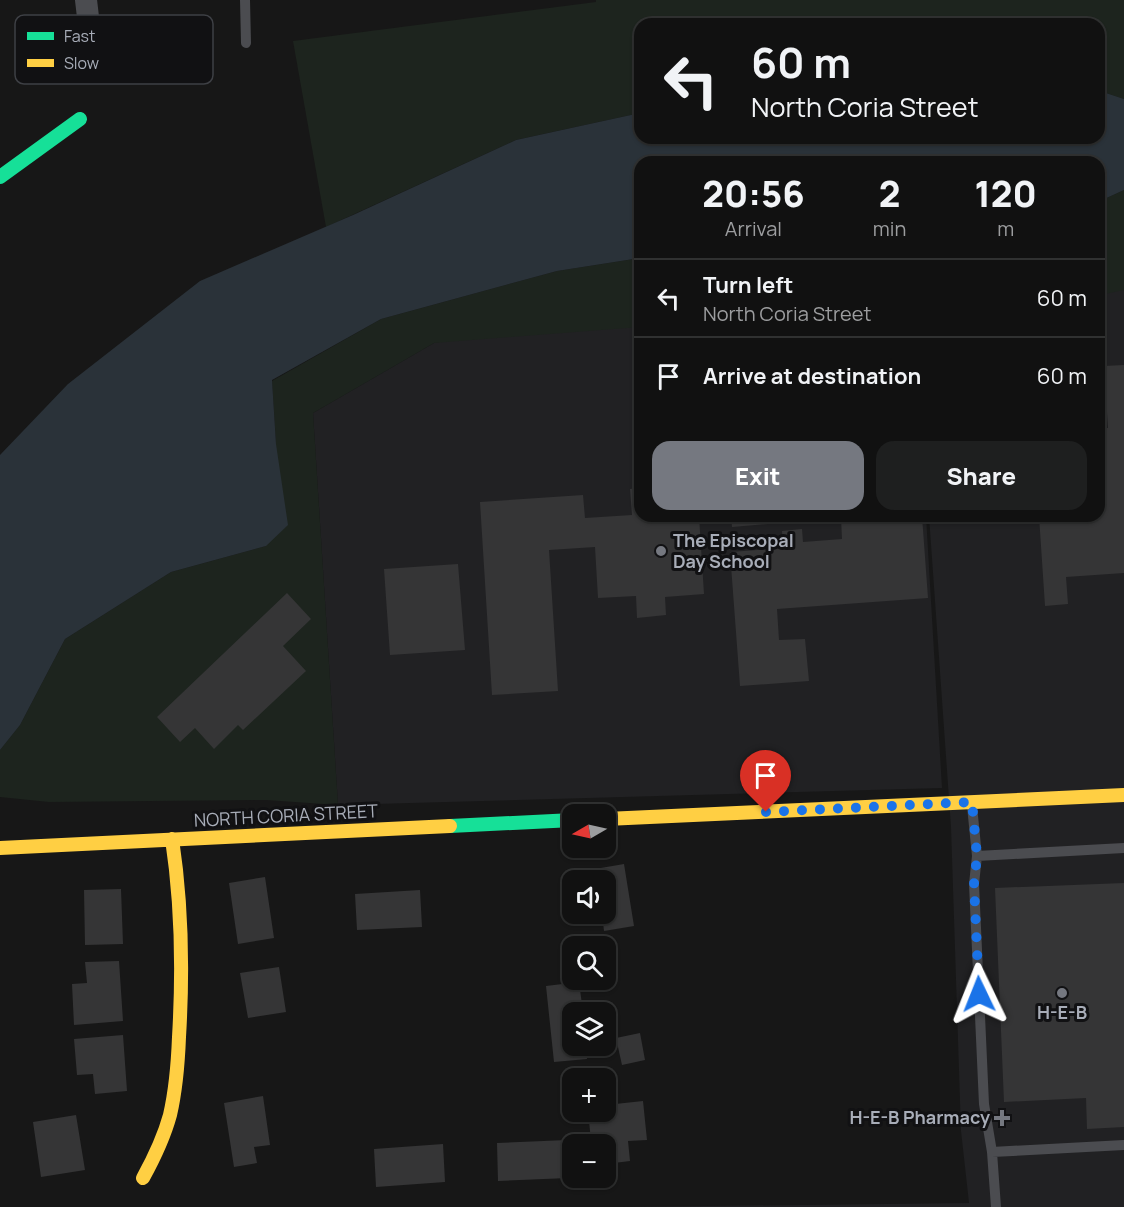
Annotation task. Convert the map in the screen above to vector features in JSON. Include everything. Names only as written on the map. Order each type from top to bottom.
[{"type":"street","points":[[0,177],[80,119]]},
{"type":"street","points":[[616,819],[1124,795]]},
{"type":"street","name":"NORTH CORIA STREET","points":[[0,848],[562,821]]},
{"type":"street","points":[[143,1178],[164,1136],[176,1074],[183,940],[178,876],[172,839]]},
{"type":"lane","points":[[245,0],[246,44]]},
{"type":"lane","points":[[972,802],[977,856],[974,884],[984,1104],[992,1152],[996,1207]]},
{"type":"lane","points":[[977,856],[1124,848]]},
{"type":"lane","points":[[992,1152],[1124,1145]]},
{"type":"shaded area","points":[[596,0],[1124,0],[1124,99],[1105,93],[1105,18],[634,18],[634,114],[516,140],[326,227],[293,41],[596,2]]},
{"type":"shaded area","points":[[1105,93],[1124,99],[1124,190],[1105,199],[1105,156],[634,156],[634,259],[557,271],[381,319],[272,380],[276,444],[288,525],[266,546],[171,572],[65,639],[20,725],[0,750],[0,455],[68,384],[200,281],[353,215],[516,140],[634,114],[634,144],[1105,144]]},
{"type":"shaded area","points":[[1124,190],[1124,290],[1105,294],[1105,199]]},
{"type":"shaded area","points":[[634,259],[634,327],[434,343],[313,413],[338,805],[266,800],[49,802],[0,797],[0,750],[20,725],[65,639],[171,572],[266,546],[276,444],[272,381],[381,319],[557,271]]},
{"type":"shaded area","points":[[1124,269],[1124,1207],[623,1207],[969,1203],[961,1131],[951,827],[929,522],[1105,522],[1105,270]]},
{"type":"shaded area","points":[[634,309],[634,522],[926,522],[942,788],[338,805],[313,413],[434,343]]},
{"type":"building","points":[[1124,365],[1124,573],[1066,577],[1068,604],[1045,606],[1039,522],[1105,522],[1105,428],[1108,428],[1105,366]]},
{"type":"building","points":[[630,489],[634,489],[634,522],[699,522],[704,594],[665,597],[666,615],[637,618],[636,596],[598,598],[595,547],[549,550],[558,691],[492,695],[480,502],[583,495],[585,518],[632,515]]},
{"type":"building","points":[[732,522],[793,522],[732,527]]},
{"type":"building","points":[[841,522],[922,522],[928,598],[777,609],[779,640],[805,639],[809,681],[740,686],[730,552],[783,548],[782,531],[802,529],[803,542],[842,539]]},
{"type":"building","points":[[458,564],[465,650],[390,655],[384,569]]},
{"type":"building","points":[[287,593],[311,619],[283,646],[306,671],[243,730],[238,725],[214,749],[195,728],[180,742],[157,717]]},
{"type":"building","points":[[624,864],[634,926],[604,931],[603,924],[616,924],[616,870],[595,869]]},
{"type":"building","points":[[265,877],[274,938],[238,944],[229,883]]},
{"type":"building","name":"H-E-B","points":[[1124,883],[1124,1127],[1087,1129],[1086,1098],[1004,1102],[995,888]]},
{"type":"building","points":[[121,889],[123,944],[85,945],[84,890]]},
{"type":"building","points":[[420,890],[422,927],[357,930],[355,894]]},
{"type":"building","points":[[119,961],[123,1021],[74,1025],[72,984],[87,983],[85,962]]},
{"type":"building","points":[[279,967],[286,1012],[248,1018],[240,973]]},
{"type":"building","points":[[562,984],[562,990],[580,990],[582,1002],[562,1002],[562,1056],[587,1056],[587,1059],[554,1062],[546,986]]},
{"type":"building","points":[[640,1033],[645,1060],[622,1065],[616,1038]]},
{"type":"building","points":[[123,1035],[127,1091],[95,1094],[93,1074],[77,1075],[74,1039]]},
{"type":"building","points":[[263,1096],[270,1145],[254,1147],[257,1163],[234,1167],[224,1103]]},
{"type":"building","points":[[643,1101],[647,1140],[628,1141],[630,1161],[616,1163],[616,1134],[590,1134],[589,1122],[616,1122],[616,1104]]},
{"type":"building","points":[[76,1115],[85,1170],[41,1177],[33,1122]]},
{"type":"building","points":[[562,1140],[562,1178],[498,1181],[497,1143]]},
{"type":"building","points":[[443,1144],[445,1182],[376,1187],[374,1149]]},
{"type":"traffic: fast","points":[[0,177],[80,119]]},
{"type":"traffic: fast","points":[[450,826],[562,821]]},
{"type":"traffic: slow","points":[[616,819],[1124,795]]},
{"type":"traffic: slow","points":[[0,848],[450,826]]},
{"type":"traffic: slow","points":[[143,1178],[168,1123],[177,1066],[181,938],[172,839]]},
{"type":"place","name":"The Episcopal Day School","points":[[661,551]]},
{"type":"place","name":"H-E-B","points":[[1062,993]]},
{"type":"place","name":"H-E-B Pharmacy","points":[[1002,1118]]},
{"type":"route","points":[[766,812],[972,802],[977,856],[974,884],[979,994]]}]
